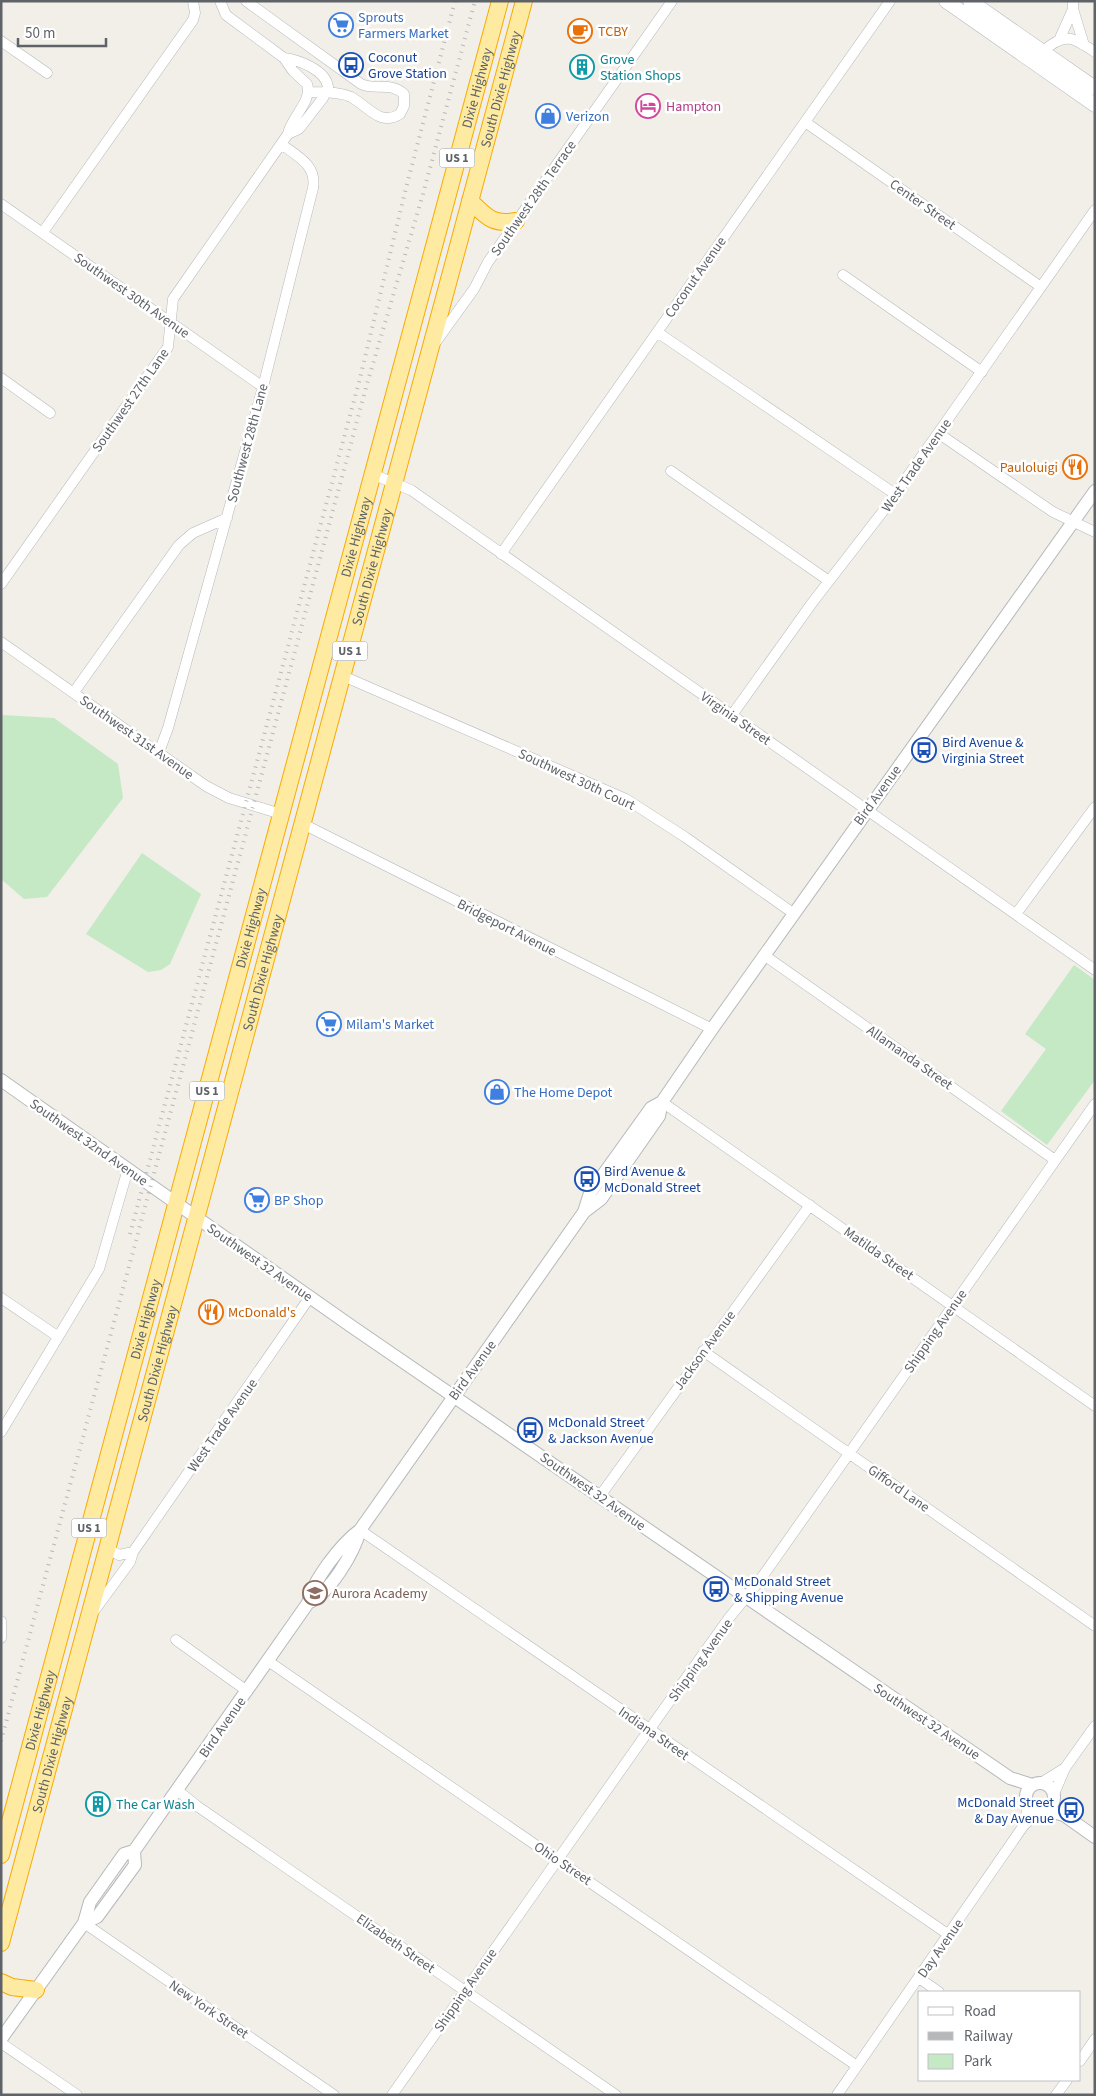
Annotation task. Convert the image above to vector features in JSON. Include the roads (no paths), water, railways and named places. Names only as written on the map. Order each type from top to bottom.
[{"type":"highway","name":"Dixie Highway","points":[[1,1855],[500,1]]},
{"type":"highway","name":"South Dixie Highway","points":[[1,1943],[524,1]]},
{"type":"highway","points":[[470,201],[490,220],[501,222],[516,221]]},
{"type":"highway","points":[[1,1982],[36,1990]]},
{"type":"main road","points":[[946,1],[1095,105]]},
{"type":"main road","points":[[970,1],[1095,88]]},
{"type":"street","points":[[220,1],[223,10],[231,19],[284,58],[293,71],[304,80],[308,92],[351,97],[379,117],[387,119],[400,114],[405,100],[404,94],[390,85],[370,88],[361,84],[246,1]]},
{"type":"street","name":"Southwest 28th Terrace","points":[[431,348],[467,299],[516,221],[672,1]]},
{"type":"street","name":"Coconut Avenue","points":[[502,554],[890,1]]},
{"type":"street","points":[[43,232],[193,20],[194,3]]},
{"type":"street","points":[[1043,51],[1060,38],[1073,5]]},
{"type":"street","points":[[1073,5],[1084,45]]},
{"type":"street","points":[[1060,38],[1069,38],[1095,52]]},
{"type":"street","points":[[1,41],[47,73]]},
{"type":"street","points":[[284,58],[300,60],[320,75],[327,81],[326,93]]},
{"type":"street","name":"Southwest 27th Lane","points":[[288,134],[290,124],[308,92]]},
{"type":"street","name":"Southwest 27th Lane","points":[[1,584],[168,347],[173,299],[280,144],[288,134],[299,129],[326,93]]},
{"type":"street","name":"Center Street","points":[[804,122],[1040,287]]},
{"type":"street","name":"Southwest 28th Lane","points":[[159,752],[263,387],[314,184],[314,175],[308,165],[280,144]]},
{"type":"street","name":"Southwest 30th Avenue","points":[[1,204],[263,387]]},
{"type":"street","name":"West Trade Avenue","points":[[732,715],[828,581],[895,494],[1095,210]]},
{"type":"street","points":[[843,275],[982,372]]},
{"type":"street","points":[[657,332],[895,494]]},
{"type":"street","points":[[1,378],[50,413]]},
{"type":"street","points":[[938,433],[1053,512],[1095,532]]},
{"type":"street","points":[[671,471],[828,581]]},
{"type":"street","name":"Virginia Street","points":[[372,474],[395,482],[410,490],[1095,970]]},
{"type":"street","name":"Bird Avenue","points":[[1,2041],[84,1922],[90,1902],[124,1854],[134,1851],[178,1790],[308,1603],[310,1592],[347,1540],[360,1530],[584,1212],[590,1193],[651,1108],[662,1102],[793,913],[1095,490]]},
{"type":"street","points":[[74,692],[179,545],[193,533],[227,518]]},
{"type":"street","name":"Southwest 31st Avenue","points":[[1,642],[223,795],[281,814]]},
{"type":"street","name":"Southwest 30th Court","points":[[343,676],[626,799],[679,833],[793,913]]},
{"type":"street","points":[[1016,914],[1095,807]]},
{"type":"street","name":"Bridgeport Avenue","points":[[303,824],[712,1029]]},
{"type":"street","name":"Allamanda Street","points":[[764,954],[1055,1160]]},
{"type":"street","name":"Southwest 32nd Avenue","points":[[1,1080],[177,1204]]},
{"type":"street","name":"Matilda Street","points":[[662,1102],[1095,1406]]},
{"type":"street","name":"Shipping Avenue","points":[[392,2095],[557,1859],[849,1453],[1095,1104]]},
{"type":"street","points":[[1,1432],[99,1269],[128,1169]]},
{"type":"street","name":"Southwest 32 Avenue","points":[[177,1204],[1010,1778],[1027,1801]]},
{"type":"street","name":"Jackson Avenue","points":[[600,1496],[810,1205]]},
{"type":"street","name":"West Trade Avenue","points":[[89,1617],[130,1562],[133,1552],[310,1297]]},
{"type":"street","points":[[1,1298],[57,1336]]},
{"type":"street","name":"Gifford Lane","points":[[703,1351],[1095,1626]]},
{"type":"street","name":"Indiana Street","points":[[360,1530],[949,1935]]},
{"type":"street","points":[[108,1549],[119,1554],[133,1552]]},
{"type":"street","points":[[1,1621],[1,1638]]},
{"type":"street","points":[[176,1640],[247,1691]]},
{"type":"street","name":"Ohio Street","points":[[268,1661],[857,2066]]},
{"type":"street","points":[[1043,1811],[1051,1805],[1065,1768],[1095,1726]]},
{"type":"street","points":[[1065,1768],[1028,1788],[1027,1801],[1033,1810],[1064,1816],[1095,1837]]},
{"type":"street","name":"Southwest 32 Avenue","points":[[1010,1778],[1037,1784]]},
{"type":"street","points":[[1037,1784],[1048,1785],[1064,1816]]},
{"type":"street","name":"Elizabeth Street","points":[[178,1790],[197,1806],[616,2095]]},
{"type":"street","name":"Day Avenue","points":[[1024,1825],[1027,1801]]},
{"type":"street","name":"Day Avenue","points":[[837,2095],[1024,1825],[1043,1811]]},
{"type":"street","name":"New York Street","points":[[84,1922],[334,2095]]},
{"type":"street","points":[[919,1978],[937,1991]]},
{"type":"street","points":[[1081,2060],[1095,2039]]},
{"type":"street","points":[[1,2041],[77,2095]]},
{"type":"street","points":[[1056,2095],[1065,2081]]},
{"type":"railway","points":[[130,1234],[359,382],[406,188],[455,1]]},
{"type":"railway","points":[[1,1741],[367,384],[423,194],[475,1]]},
{"type":"place","name":"Sprouts Farmers Market","points":[[341,25]]},
{"type":"place","name":"TCBY","points":[[580,31]]},
{"type":"place","name":"Coconut Grove Station","points":[[351,65]]},
{"type":"place","name":"Grove Station Shops","points":[[582,67]]},
{"type":"place","name":"Hampton","points":[[648,106]]},
{"type":"place","name":"Verizon","points":[[548,116]]},
{"type":"place","name":"Pauloluigi","points":[[1075,467]]},
{"type":"place","name":"Bird Avenue & Virginia Street","points":[[924,750]]},
{"type":"place","name":"Milam's Market","points":[[329,1024]]},
{"type":"place","name":"The Home Depot","points":[[497,1092]]},
{"type":"place","name":"Bird Avenue & McDonald Street","points":[[587,1179]]},
{"type":"place","name":"BP Shop","points":[[257,1200]]},
{"type":"place","name":"McDonald's","points":[[211,1312]]},
{"type":"place","name":"McDonald Street & Jackson Avenue","points":[[530,1430]]},
{"type":"place","name":"McDonald Street & Shipping Avenue","points":[[716,1589]]},
{"type":"place","name":"Aurora Academy","points":[[315,1593]]},
{"type":"place","name":"The Car Wash","points":[[98,1804]]},
{"type":"place","name":"McDonald Street & Day Avenue","points":[[1071,1810]]}]
